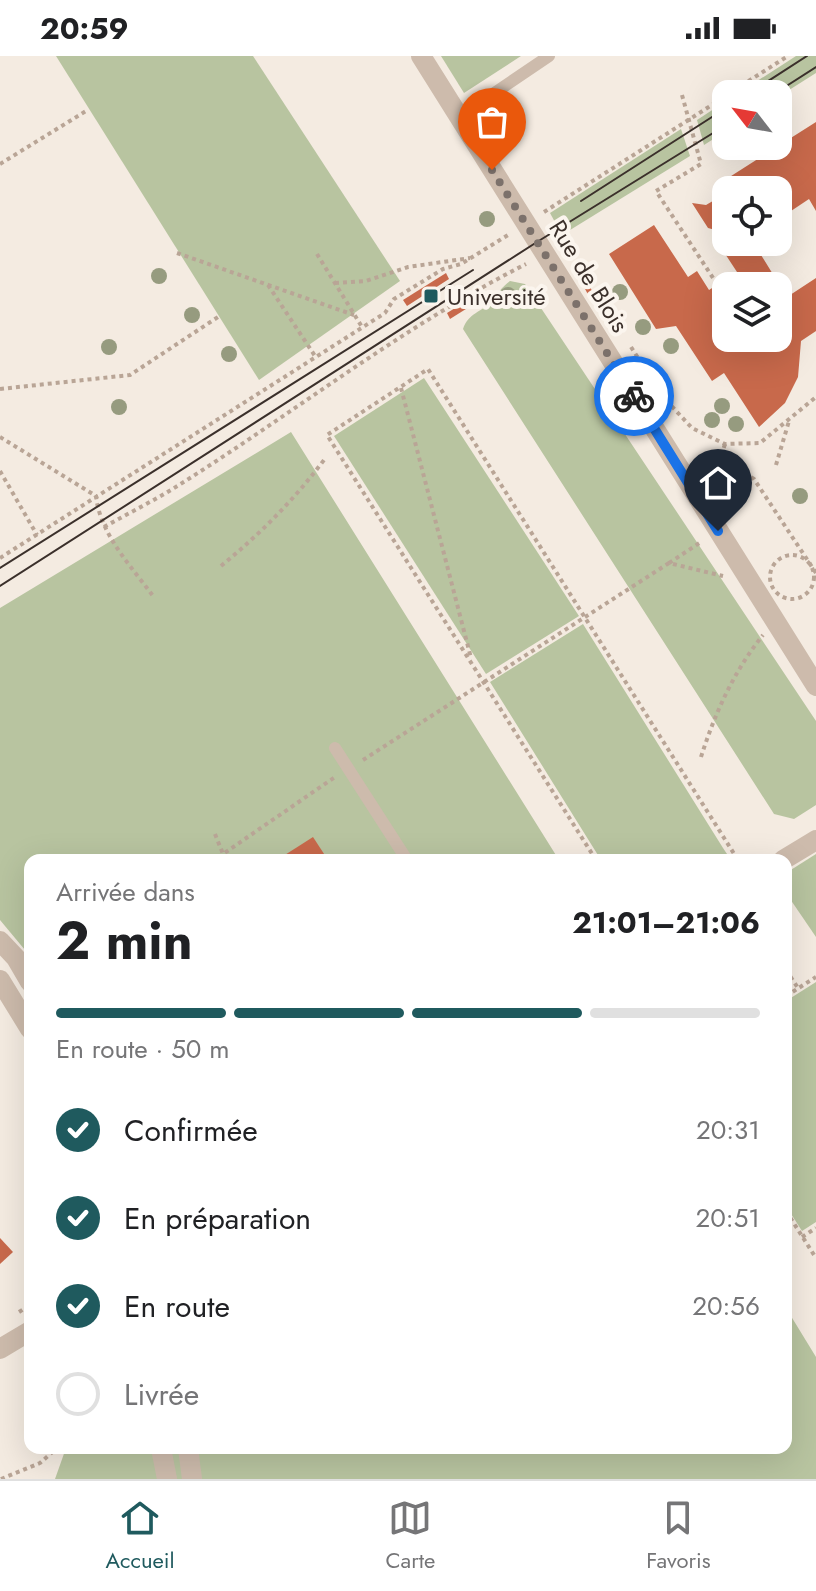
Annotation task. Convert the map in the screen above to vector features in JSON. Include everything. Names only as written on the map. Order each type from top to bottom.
[{"type":"street","name":"Rue de Blois","points":[[421,56],[816,686]]},
{"type":"street","points":[[792,855],[816,840]]},
{"type":"street","points":[[0,941],[24,972]]},
{"type":"street","points":[[0,980],[24,1019]]},
{"type":"street","points":[[0,1349],[24,1335]]},
{"type":"street","points":[[162,1454],[167,1479]]},
{"type":"street","points":[[189,1454],[192,1479]]},
{"type":"lane","points":[[459,117],[549,56]]},
{"type":"lane","points":[[335,748],[403,854]]},
{"type":"path","points":[[750,80],[788,56]]},
{"type":"path","points":[[682,95],[701,164],[656,191],[712,276]]},
{"type":"path","points":[[550,221],[544,212],[712,105]]},
{"type":"path","points":[[0,164],[86,111]]},
{"type":"path","points":[[0,558],[385,313],[394,299],[443,269],[461,264],[512,232]]},
{"type":"path","points":[[177,253],[354,315]]},
{"type":"path","points":[[317,254],[362,327]]},
{"type":"path","points":[[335,283],[366,281],[408,267],[472,257]]},
{"type":"path","points":[[104,527],[177,487],[390,346],[530,262]]},
{"type":"path","points":[[268,285],[315,356]]},
{"type":"path","points":[[0,389],[130,375],[218,317]]},
{"type":"path","points":[[631,346],[664,398],[692,428],[725,444],[760,443],[816,397]]},
{"type":"path","points":[[592,854],[327,435],[428,369],[734,854]]},
{"type":"path","points":[[401,387],[473,664]]},
{"type":"path","points":[[776,465],[790,418]]},
{"type":"path","points":[[0,437],[96,496]]},
{"type":"path","points":[[725,444],[722,453],[731,465],[754,479],[813,563],[816,573]]},
{"type":"path","points":[[221,566],[257,537],[294,499],[324,460]]},
{"type":"path","points":[[0,471],[37,535]]},
{"type":"path","points":[[96,496],[104,527],[153,596]]},
{"type":"path","points":[[215,834],[223,854],[348,769],[718,531]]},
{"type":"path","points":[[790,555],[813,563],[814,578],[804,596],[791,600],[773,590],[769,575],[776,561],[790,555]]},
{"type":"path","points":[[669,563],[732,578],[743,573]]},
{"type":"path","points":[[701,757],[713,721],[737,672],[774,620]]},
{"type":"path","points":[[792,992],[816,977]]},
{"type":"path","points":[[792,979],[798,988]]},
{"type":"path","points":[[792,1221],[816,1258]]},
{"type":"path","points":[[802,1237],[816,1228]]},
{"type":"path","points":[[1,1479],[40,1463],[50,1454]]},
{"type":"green space","points":[[56,56],[253,56],[400,281],[259,380]]},
{"type":"green space","points":[[441,56],[521,56],[464,93]]},
{"type":"green space","points":[[796,56],[816,56],[816,73],[792,88],[792,80],[759,80]]},
{"type":"green space","points":[[712,110],[712,140],[704,145],[697,120]]},
{"type":"green space","points":[[681,129],[690,156],[562,235],[550,213]]},
{"type":"green space","points":[[510,281],[525,284],[816,721],[816,805],[794,819],[774,814],[463,329],[468,319],[488,305]]},
{"type":"green space","points":[[424,378],[579,616],[486,674],[334,436]]},
{"type":"green space","points":[[291,432],[555,854],[24,854],[24,949],[0,920],[0,608]]},
{"type":"green space","points":[[583,624],[727,854],[597,854],[490,682]]},
{"type":"green space","points":[[816,854],[816,937],[792,902],[792,869]]},
{"type":"green space","points":[[816,982],[816,1222],[802,1231],[792,1215],[792,997]]},
{"type":"green space","points":[[792,1318],[816,1357],[816,1479],[55,1479],[64,1454],[792,1454]]},
{"type":"building","points":[[816,122],[816,211],[809,199],[792,210],[792,176],[731,176],[756,160],[792,160],[792,137]]},
{"type":"building","points":[[712,201],[712,229],[708,228],[692,203],[706,205]]},
{"type":"building","points":[[654,225],[688,277],[697,271],[709,290],[712,288],[712,352],[792,352],[792,294],[816,278],[816,331],[801,341],[798,377],[785,403],[759,427],[724,373],[712,381],[676,326],[656,329],[609,254]]},
{"type":"building","points":[[726,256],[762,256],[772,272],[737,272]]},
{"type":"building","points":[[446,273],[449,279],[407,306],[403,300]]},
{"type":"building","points":[[588,284],[597,299],[592,302],[584,287]]},
{"type":"building","points":[[481,292],[485,297],[450,319],[447,313]]},
{"type":"building","points":[[313,837],[324,854],[286,854]]},
{"type":"building","points":[[0,1238],[13,1252],[0,1264]]},
{"type":"tram line","points":[[770,80],[807,56]]},
{"type":"tram line","points":[[792,82],[816,67]]},
{"type":"tram line","points":[[581,201],[712,117]]},
{"type":"tram line","points":[[0,586],[537,242],[712,134]]},
{"type":"tram line","points":[[0,568],[473,270]]},
{"type":"way so far","points":[[492,170],[634,396]]},
{"type":"place","name":"Université","points":[[431,296]]},
{"type":"route","points":[[634,396],[718,531]]}]
